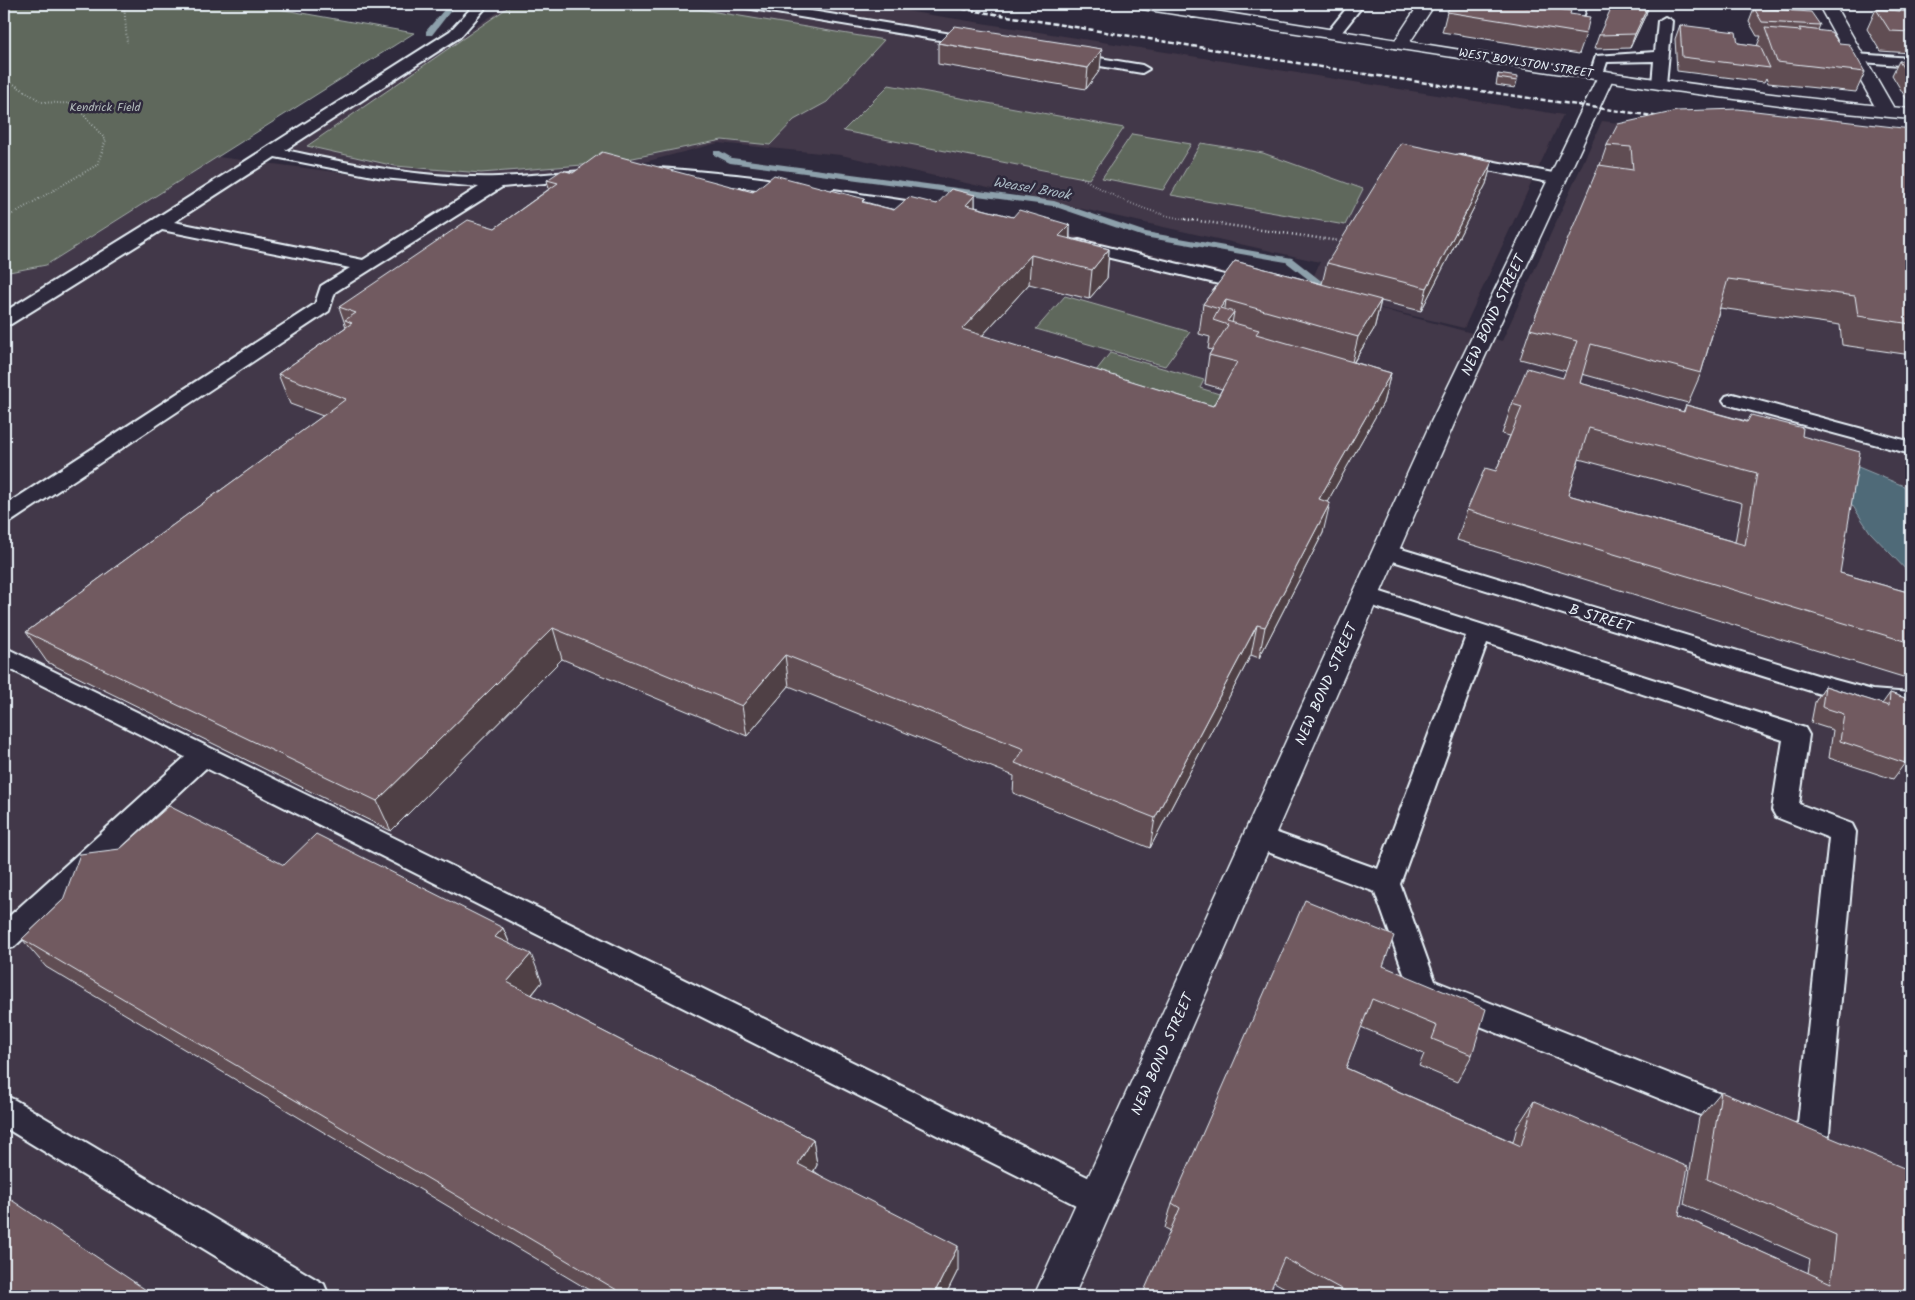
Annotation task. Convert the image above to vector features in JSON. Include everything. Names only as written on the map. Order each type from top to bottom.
[{"type":"street","name":"WEST BOYLSTON STREET","points":[[1142,4],[1201,9],[1400,45],[1660,84],[1825,106],[1911,114]]},
{"type":"street","points":[[1400,45],[1428,4]]},
{"type":"street","points":[[1826,4],[1887,112]]},
{"type":"street","name":"NEW BOND STREET","points":[[1054,1296],[1365,595],[1442,424],[1558,179],[1602,75]]},
{"type":"lane","points":[[4,320],[159,224],[270,151],[456,34],[482,4]]},
{"type":"lane","points":[[746,4],[988,43]]},
{"type":"lane","points":[[1333,34],[1357,4]]},
{"type":"lane","points":[[1489,4],[1551,15],[1579,12],[1580,4]]},
{"type":"lane","points":[[1660,84],[1665,21]]},
{"type":"lane","points":[[1055,54],[1142,69]]},
{"type":"lane","points":[[1602,75],[1602,59],[1662,56]]},
{"type":"lane","points":[[1856,58],[1911,62]]},
{"type":"lane","points":[[270,151],[406,178],[458,182],[498,182],[603,174]]},
{"type":"lane","points":[[1454,159],[1558,179]]},
{"type":"lane","points":[[639,172],[744,181],[922,207],[951,214]]},
{"type":"lane","points":[[4,516],[323,307],[327,290],[498,182]]},
{"type":"lane","points":[[159,224],[367,266]]},
{"type":"lane","points":[[1058,240],[1223,280]]},
{"type":"lane","points":[[1733,400],[1911,448]]},
{"type":"lane","name":"B STREET","points":[[1385,551],[1872,700],[1911,702]]},
{"type":"lane","points":[[1365,595],[1479,632],[1796,736],[1785,810],[1843,832],[1812,1144],[1424,990],[1386,884],[1479,632]]},
{"type":"lane","points":[[4,656],[1098,1199]]},
{"type":"lane","points":[[4,938],[204,755]]},
{"type":"lane","points":[[1258,837],[1386,884]]},
{"type":"lane","points":[[4,1110],[312,1296]]},
{"type":"path","points":[[124,4],[127,43]]},
{"type":"path","points":[[4,78],[42,102],[74,104],[106,140],[97,165],[4,219]]},
{"type":"path","points":[[1080,177],[1110,195],[1147,210],[1175,218],[1339,241]]},
{"type":"shaded area","points":[[510,4],[802,4],[844,11],[852,4],[862,4],[1563,115],[1464,328],[1351,301],[1502,341],[1602,121],[1911,158],[1911,1296],[4,1296],[4,273],[46,265],[218,157],[445,186],[723,178],[923,200],[1307,291],[1320,262],[841,155],[718,143],[633,165],[507,178],[416,175],[367,168],[287,149]]},
{"type":"green space","name":"Kendrick Field","points":[[4,4],[251,4],[414,33],[46,265],[4,273]]},
{"type":"green space","points":[[513,4],[668,4],[884,40],[827,102],[794,120],[770,145],[722,140],[608,163],[481,173],[395,166],[307,146]]},
{"type":"green space","points":[[889,85],[1124,128],[1089,179],[843,131]]},
{"type":"green space","points":[[1132,134],[1191,144],[1163,190],[1102,178]]},
{"type":"green space","points":[[1201,143],[1263,153],[1363,189],[1345,225],[1171,195]]},
{"type":"green space","points":[[1065,296],[1190,332],[1165,366],[1036,329]]},
{"type":"green space","points":[[1110,353],[1204,380],[1200,388],[1229,397],[1205,434],[1077,395]]},
{"type":"water","points":[[1839,459],[1911,489],[1911,575],[1870,532],[1837,482]]},
{"type":"building","points":[[1451,4],[1506,4],[1528,7],[1529,4],[1550,10],[1551,8],[1571,11],[1570,14],[1590,17],[1586,34],[1447,12]]},
{"type":"building","points":[[1613,4],[1649,4],[1635,34],[1599,35]]},
{"type":"building","points":[[1754,8],[1811,12],[1820,25],[1762,22]]},
{"type":"building","points":[[1876,9],[1911,12],[1911,32],[1890,31]]},
{"type":"building","points":[[1680,25],[1736,32],[1738,43],[1760,46],[1770,68],[1682,57]]},
{"type":"building","points":[[955,26],[1102,49],[1088,68],[938,43]]},
{"type":"building","points":[[1765,28],[1801,31],[1799,28],[1831,32],[1839,43],[1849,44],[1865,72],[1777,62]]},
{"type":"building","points":[[1899,61],[1911,62],[1911,81]]},
{"type":"building","points":[[1498,74],[1518,77],[1517,81],[1498,78]]},
{"type":"building","points":[[1738,109],[1911,129],[1911,324],[1858,316],[1855,296],[1728,279],[1701,373],[1591,344],[1580,383],[1684,412],[1686,405],[1747,422],[1751,415],[1803,428],[1802,436],[1860,452],[1840,573],[1911,593],[1911,643],[1467,510],[1485,468],[1496,471],[1522,407],[1512,404],[1527,368],[1563,378],[1577,341],[1530,329],[1599,165],[1633,170],[1631,147],[1607,145],[1618,124],[1677,111]],"holes":[[[1589,428],[1757,473],[1745,545],[1568,495]]]},
{"type":"building","points":[[1401,143],[1492,162],[1427,288],[1327,263]]},
{"type":"building","points":[[602,152],[753,192],[774,175],[865,199],[862,202],[894,210],[909,197],[937,204],[951,189],[975,195],[966,205],[1013,217],[1019,210],[1070,225],[1059,236],[1109,249],[1092,270],[1031,255],[962,329],[1213,406],[1237,362],[1209,355],[1228,325],[1213,320],[1219,309],[1203,304],[1235,261],[1381,300],[1358,337],[1226,300],[1220,308],[1234,312],[1227,321],[1259,330],[1256,334],[1391,373],[1319,499],[1330,503],[1265,627],[1257,625],[1155,818],[1015,763],[1024,749],[785,655],[742,706],[553,628],[377,801],[26,632],[346,399],[278,374],[352,323],[345,320],[356,313],[339,307],[468,220],[495,228],[558,183],[547,180],[562,170],[573,173]]},
{"type":"building","points":[[1825,686],[1889,706],[1890,693],[1911,700],[1911,737],[1907,736],[1905,763],[1840,741],[1844,714],[1822,707]]},
{"type":"building","points":[[169,806],[284,865],[316,834],[503,928],[495,937],[531,954],[507,982],[813,1139],[798,1164],[958,1246],[933,1296],[627,1296],[22,939],[63,900],[80,854],[120,849]]},
{"type":"building","points":[[1305,900],[1394,936],[1383,966],[1486,1009],[1472,1055],[1432,1039],[1437,1026],[1372,999],[1346,1068],[1521,1146],[1534,1101],[1688,1167],[1679,1215],[1831,1283],[1836,1235],[1707,1179],[1721,1092],[1911,1171],[1911,1296],[1354,1296],[1284,1258],[1268,1296],[1142,1296],[1180,1208],[1172,1203]]},
{"type":"building","points":[[4,1195],[155,1296],[4,1296]]},
{"type":"waterway","name":"Weasel Brook","points":[[429,33],[452,4]]},
{"type":"waterway","name":"Weasel Brook","points":[[717,153],[730,160],[1054,204],[1144,234],[1289,260],[1329,291]]},
{"type":"railway","points":[[933,4],[1365,74],[1667,118]]}]
